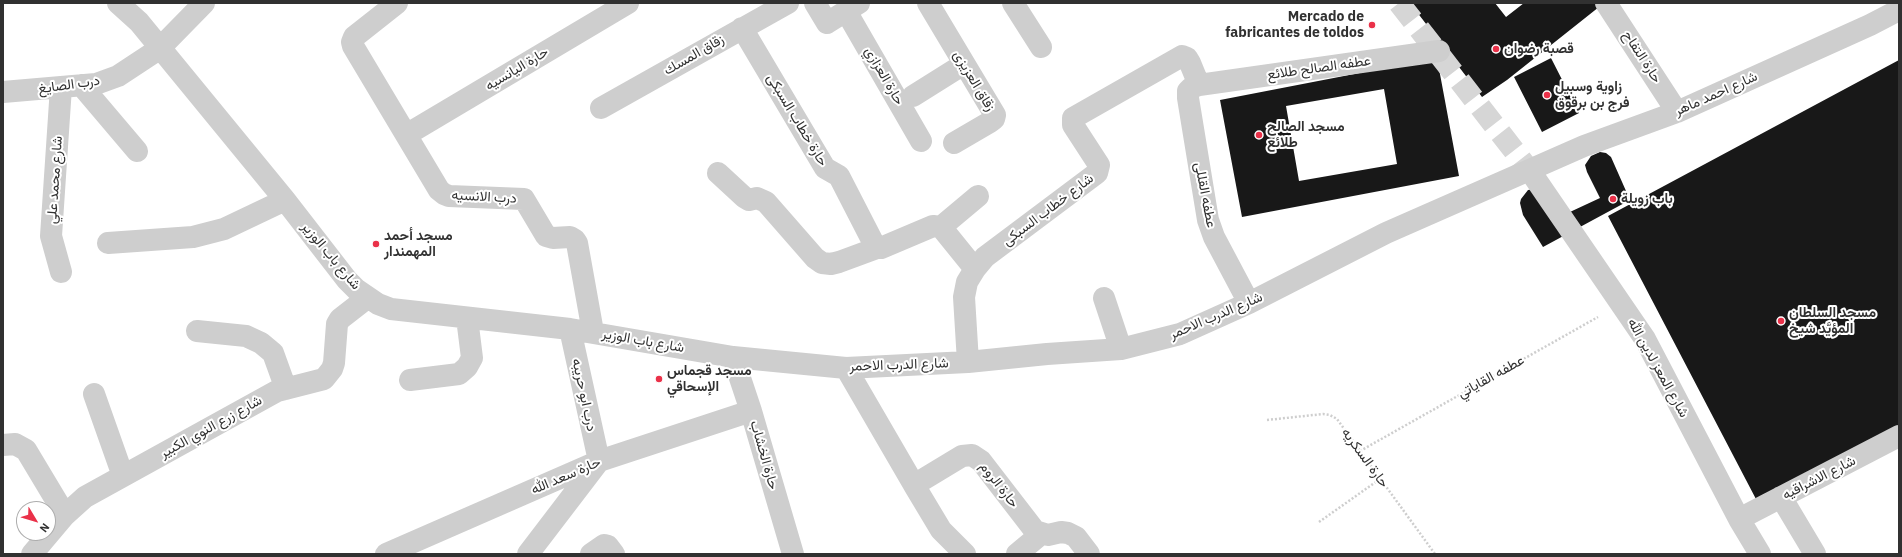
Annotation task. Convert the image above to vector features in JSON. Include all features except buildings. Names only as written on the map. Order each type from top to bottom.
[{"type":"street","name":"شارع باب الوزير","points":[[118,3],[138,22],[285,200],[347,280],[367,298],[391,309],[593,332],[732,357]]},
{"type":"street","name":"درب الصايغ","points":[[3,92],[96,84],[118,76],[160,49],[204,3]]},
{"type":"street","name":"درب الانسيه","points":[[397,3],[354,37],[352,42],[406,135],[439,190],[444,194],[449,196],[524,199],[546,236],[553,238],[570,237],[575,240],[577,243],[593,332]]},
{"type":"street","name":"حارة اليانسيه","points":[[406,135],[628,3]]},
{"type":"street","name":"زقاق المسك","points":[[601,108],[788,3]]},
{"type":"street","points":[[815,3],[827,23],[853,7]]},
{"type":"street","name":"زقاق العزيزى","points":[[928,3],[995,115],[994,120],[954,143]]},
{"type":"street","points":[[1013,3],[1041,47]]},
{"type":"street","name":"حارة التفاح","points":[[1606,3],[1677,112]]},
{"type":"street","name":"حارة العزازي","points":[[853,7],[921,141]]},
{"type":"street","name":"شارع احمد ماهر","points":[[1530,170],[1584,146],[1677,112],[1870,25],[1897,8]]},
{"type":"street","name":"حارة خطاب السبكى","points":[[742,28],[825,168],[839,176],[873,244],[877,248]]},
{"type":"street","name":"عطفه الصالح طلائع","points":[[1199,86],[1439,51]]},
{"type":"street","name":"شارع خطاب السبكى","points":[[968,362],[964,298],[968,282],[975,269],[985,257],[1097,173],[1099,165],[1072,125],[1073,118],[1182,56],[1187,58],[1190,63],[1199,86]]},
{"type":"street","points":[[913,96],[964,64]]},
{"type":"street","points":[[71,86],[137,151]]},
{"type":"street","name":"شارع محمد علي","points":[[61,272],[51,236],[71,86]]},
{"type":"street","name":"عطفه القللى","points":[[1199,86],[1191,88],[1187,94],[1208,220],[1214,237],[1249,303]]},
{"type":"street","name":"شارع الدرب الاحمر","points":[[732,357],[846,368],[968,362],[1047,354],[1121,349],[1180,334],[1249,303],[1386,233],[1530,170]]},
{"type":"street","name":"شارع المعز لدين الله","points":[[1530,170],[1645,339],[1739,519],[1760,554]]},
{"type":"street","points":[[718,173],[744,198],[749,200],[762,199],[766,202],[815,258],[822,263],[831,264],[839,262],[933,226],[941,227],[975,269]]},
{"type":"street","points":[[941,227],[978,196]]},
{"type":"street","points":[[108,243],[193,237],[224,229],[285,200]]},
{"type":"street","name":"شارع زرع النوي الكبير","points":[[32,554],[66,515],[85,497],[261,399],[277,391],[318,382],[329,374],[334,363],[337,324],[340,319],[367,298]]},
{"type":"street","points":[[1104,298],[1121,349]]},
{"type":"street","points":[[410,380],[459,374],[467,367],[472,358],[467,318]]},
{"type":"street","name":"درب ابو حريبه","points":[[570,329],[599,461]]},
{"type":"street","points":[[197,331],[246,336],[260,343],[273,353],[286,389]]},
{"type":"street","name":"حارة الخشاب","points":[[732,357],[751,411],[793,554]]},
{"type":"street","points":[[846,368],[941,530],[965,554]]},
{"type":"street","points":[[94,394],[123,476]]},
{"type":"street","name":"حارة سعد الله","points":[[386,554],[599,461],[751,411]]},
{"type":"street","name":"شارع الاشراقيه","points":[[1739,519],[1899,436]]},
{"type":"street","points":[[3,445],[15,444],[26,450],[66,515]]},
{"type":"street","name":"حارة الروم","points":[[914,485],[962,456],[972,455],[981,461],[1035,531],[1041,534]]},
{"type":"street","points":[[528,554],[599,461]]},
{"type":"street","points":[[1781,497],[1815,554]]},
{"type":"street","points":[[1017,554],[1041,534],[1068,533],[1076,537],[1089,554]]},
{"type":"street","points":[[591,554],[604,545],[608,546],[614,554]]},
{"type":"path","name":"عطفه القاياتي","points":[[1360,450],[1621,304]]},
{"type":"path","name":"حارة السكريه","points":[[1267,420],[1323,414],[1330,415],[1337,420],[1435,554]]},
{"type":"path","points":[[1319,522],[1380,479]]},
{"type":"tunnel","points":[[1399,3],[1530,171]]},
{"type":"place","name":"Mercado de fabricantes de toldos","points":[[1372,25]]},
{"type":"place","name":"قصبة رضوان","points":[[1496,49]]},
{"type":"place","name":"زاوية وسبيل فرج بن برقوق","points":[[1547,95]]},
{"type":"place","name":"مسجد الصالح طلائع","points":[[1259,135]]},
{"type":"place","name":"باب زويلة","points":[[1613,199]]},
{"type":"place","name":"مسجد أحمد المهمندار","points":[[376,244]]},
{"type":"place","name":"مسجد السلطان المؤيَّد شيخ","points":[[1781,321]]},
{"type":"place","name":"مسجد قجماس الإسحاقي","points":[[659,379]]}]
